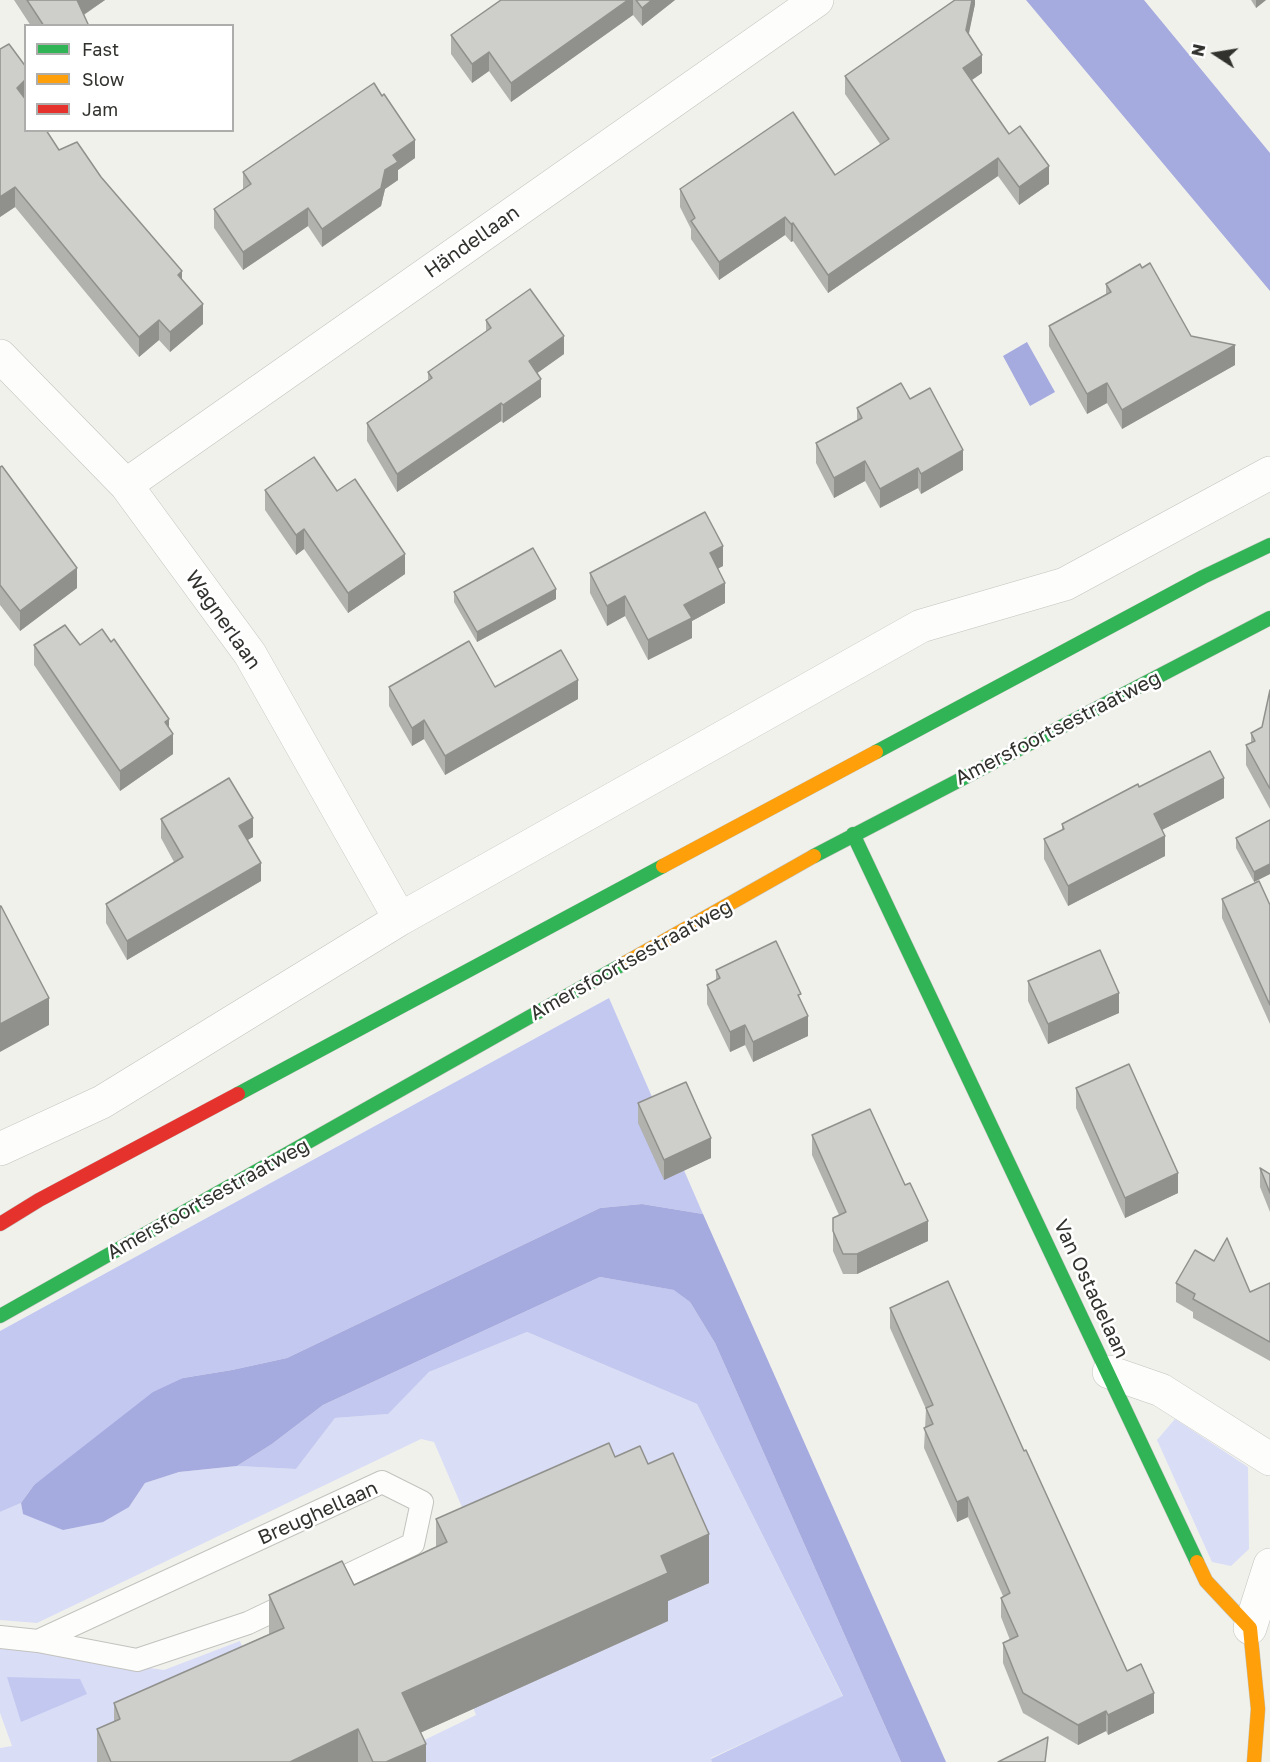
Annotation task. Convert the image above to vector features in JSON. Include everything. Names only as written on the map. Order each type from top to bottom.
[{"type":"street","name":"Händellaan","points":[[126,484],[817,0]]},
{"type":"street","name":"Wagnerlaan","points":[[1,359],[126,484],[250,654],[400,919]]},
{"type":"street","points":[[0,1149],[102,1102],[400,919],[921,626],[1065,584],[1270,473]]},
{"type":"street","points":[[1203,577],[1270,532]]},
{"type":"street","points":[[0,1224],[39,1200],[1203,577],[1270,545]]},
{"type":"street","name":"Amersfoortsestraatweg","points":[[0,1316],[854,834],[1270,618]]},
{"type":"street","name":"Van Ostadelaan","points":[[854,834],[1206,1581],[1250,1629]]},
{"type":"street","points":[[1109,1372],[1161,1390],[1270,1459]]},
{"type":"street","points":[[1254,1762],[1257,1709],[1250,1629],[1270,1565]]},
{"type":"lane","name":"Breughellaan","points":[[0,1637],[38,1641],[137,1660],[248,1623],[413,1544],[422,1502],[382,1482],[38,1641]]},
{"type":"shaded area","points":[[1026,0],[1144,0],[1270,153],[1270,291]]},
{"type":"shaded area","points":[[1027,342],[1055,392],[1030,406],[1003,356]]},
{"type":"shaded area","points":[[609,998],[703,1214],[642,1204],[600,1208],[287,1358],[183,1378],[34,1485],[21,1503],[0,1512],[0,1331]]},
{"type":"shaded area","points":[[642,1204],[703,1214],[946,1762],[901,1762],[715,1343],[690,1302],[674,1290],[600,1277],[323,1405],[272,1444],[237,1466],[179,1472],[145,1483],[129,1507],[103,1522],[63,1530],[23,1514],[21,1503],[34,1485],[153,1392],[183,1378],[287,1358],[600,1208]]},
{"type":"shaded area","points":[[600,1277],[675,1290],[690,1302],[715,1343],[901,1762],[712,1762],[711,1759],[843,1696],[697,1404],[527,1332],[429,1372],[388,1414],[335,1418],[296,1469],[237,1466],[272,1444],[323,1405]]},
{"type":"shaded area","points":[[527,1332],[697,1404],[843,1697],[711,1758],[712,1762],[420,1762],[412,1746],[476,1715],[471,1702],[486,1563],[434,1442],[421,1439],[37,1623],[0,1620],[0,1512],[21,1503],[23,1514],[129,1507],[145,1483],[179,1472],[237,1466],[296,1469],[335,1418],[387,1414],[429,1372]]},
{"type":"shaded area","points":[[1175,1419],[1248,1467],[1249,1549],[1231,1566],[1212,1562],[1157,1440]]},
{"type":"shaded area","points":[[240,1641],[252,1673],[109,1762],[0,1762],[0,1748],[12,1746],[0,1713],[0,1647],[164,1670]]},
{"type":"shaded area","points":[[7,1677],[80,1679],[87,1694],[21,1722]]},
{"type":"building","points":[[27,0],[77,0],[88,24],[43,24]]},
{"type":"building","points":[[501,0],[628,0],[511,83],[489,52],[472,64],[451,35]]},
{"type":"building","points":[[636,0],[652,0],[642,8]]},
{"type":"building","points":[[955,0],[972,0],[966,30],[982,55],[963,68],[1009,134],[1020,126],[1049,166],[1019,187],[998,158],[828,275],[793,223],[791,224],[785,217],[719,262],[691,221],[695,218],[680,189],[793,112],[835,175],[889,139],[845,76]]},
{"type":"building","points":[[9,44],[24,64],[24,81],[17,88],[24,97],[24,132],[47,132],[59,150],[77,142],[101,177],[182,271],[178,275],[203,304],[170,332],[159,320],[139,337],[15,187],[0,197],[0,49]]},
{"type":"building","points":[[374,83],[415,140],[393,155],[398,162],[385,170],[381,188],[322,229],[308,208],[243,252],[214,209],[251,184],[243,172]]},
{"type":"building","points":[[1150,263],[1191,336],[1235,345],[1122,410],[1107,383],[1087,394],[1049,326],[1111,292],[1106,284],[1140,264],[1142,268]]},
{"type":"building","points":[[530,289],[564,336],[529,361],[541,379],[503,405],[501,403],[397,474],[367,423],[432,378],[428,372],[491,328],[486,320]]},
{"type":"building","points":[[901,383],[910,399],[930,388],[963,450],[921,474],[918,468],[880,489],[865,461],[834,478],[816,443],[862,418],[857,408]]},
{"type":"building","points":[[314,457],[337,491],[355,479],[405,554],[348,593],[304,529],[296,535],[265,490]]},
{"type":"building","points":[[2,466],[77,568],[20,611],[0,585],[0,467]]},
{"type":"building","points":[[705,512],[723,546],[710,553],[725,583],[684,605],[692,618],[648,640],[625,596],[607,606],[590,573]]},
{"type":"building","points":[[533,548],[556,589],[477,632],[454,592]]},
{"type":"building","points":[[65,625],[80,645],[102,629],[111,642],[114,639],[169,719],[165,722],[173,734],[120,771],[34,645]]},
{"type":"building","points":[[469,641],[495,687],[561,650],[578,680],[445,756],[424,720],[412,728],[389,687]]},
{"type":"building","points":[[1270,690],[1270,789],[1246,745],[1255,741],[1251,733],[1262,727]]},
{"type":"building","points":[[1210,751],[1224,778],[1154,814],[1165,836],[1068,886],[1044,839],[1064,829],[1062,824],[1138,784],[1139,787]]},
{"type":"building","points":[[229,778],[253,818],[239,826],[261,863],[127,941],[106,904],[183,857],[161,819]]},
{"type":"building","points":[[1270,820],[1270,864],[1254,872],[1236,838]]},
{"type":"building","points":[[1259,881],[1270,905],[1270,1005],[1222,899]]},
{"type":"building","points":[[0,906],[49,998],[0,1024]]},
{"type":"building","points":[[776,941],[801,994],[798,995],[808,1016],[753,1042],[745,1025],[730,1032],[707,985],[720,978],[716,970]]},
{"type":"building","points":[[1100,950],[1119,993],[1048,1024],[1028,981]]},
{"type":"building","points":[[1129,1064],[1178,1173],[1125,1198],[1076,1088]]},
{"type":"building","points":[[686,1082],[711,1138],[664,1160],[638,1103]]},
{"type":"building","points":[[870,1109],[905,1185],[910,1183],[928,1221],[857,1254],[843,1254],[833,1231],[833,1218],[846,1212],[812,1135]]},
{"type":"building","points":[[1260,1168],[1270,1174],[1270,1193]]},
{"type":"building","points":[[1227,1238],[1250,1292],[1270,1283],[1270,1342],[1193,1299],[1195,1294],[1176,1283],[1195,1250],[1214,1261]]},
{"type":"building","points":[[948,1281],[1024,1451],[1026,1450],[1127,1671],[1141,1664],[1154,1693],[1108,1715],[1106,1711],[1078,1725],[1023,1693],[1003,1643],[1018,1636],[1001,1598],[1010,1593],[968,1497],[957,1502],[924,1428],[933,1424],[926,1408],[933,1405],[890,1308]]},
{"type":"building","points":[[609,1443],[615,1457],[640,1446],[648,1464],[673,1453],[709,1534],[661,1556],[668,1573],[402,1693],[426,1744],[386,1762],[373,1762],[358,1729],[290,1762],[111,1762],[97,1729],[120,1719],[114,1703],[284,1628],[269,1595],[342,1561],[354,1585],[447,1542],[436,1519]]},
{"type":"building","points":[[1048,1737],[1045,1762],[998,1762]]},
{"type":"traffic: fast","points":[[876,752],[1203,577],[1270,545]]},
{"type":"traffic: fast","points":[[814,856],[1270,618]]},
{"type":"traffic: fast","points":[[853,834],[1197,1562]]},
{"type":"traffic: fast","points":[[238,1094],[663,866]]},
{"type":"traffic: fast","points":[[0,1316],[625,963]]},
{"type":"traffic: slow","points":[[663,866],[876,752]]},
{"type":"traffic: slow","points":[[625,963],[814,856]]},
{"type":"traffic: slow","points":[[1197,1562],[1206,1581],[1250,1628],[1258,1709],[1254,1762]]},
{"type":"traffic: jam","points":[[0,1224],[39,1200],[238,1094]]}]
